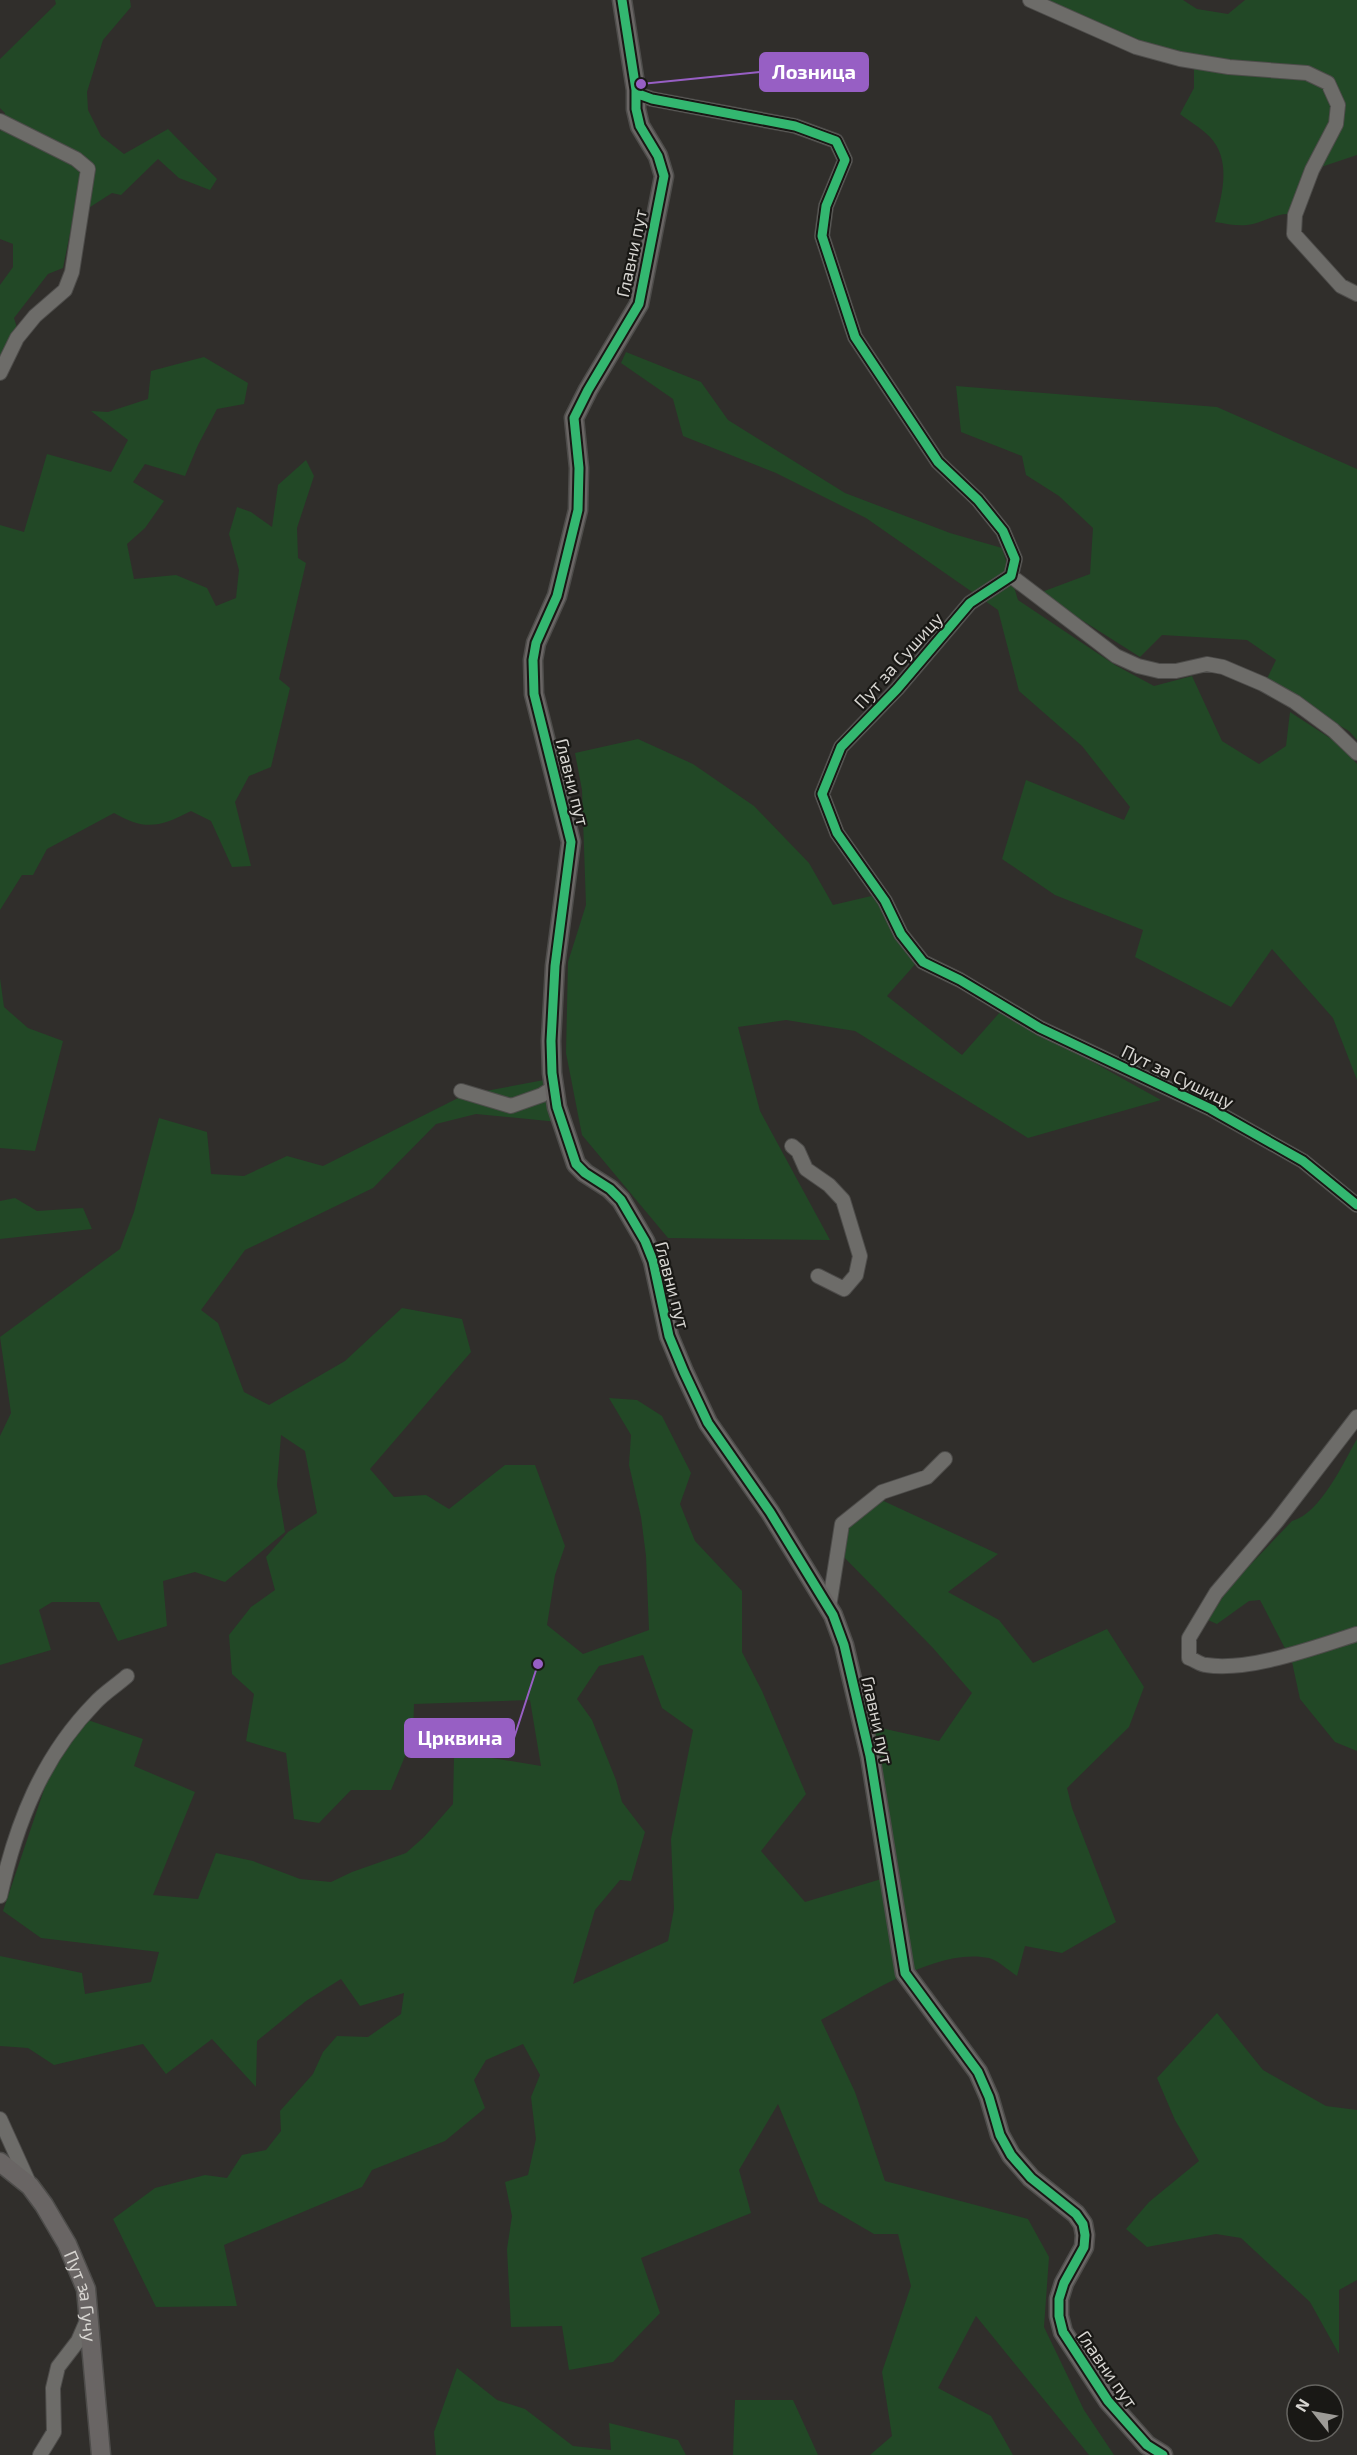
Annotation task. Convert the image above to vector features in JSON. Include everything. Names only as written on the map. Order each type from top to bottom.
[{"type":"street","name":"Главни пут","points":[[622,0],[636,90],[639,126],[658,156],[664,176],[639,304],[574,418],[579,468],[578,510],[557,596],[536,643],[533,660],[534,694],[571,842],[555,966],[551,1041],[557,1107],[576,1164],[621,1200],[645,1241],[652,1261],[669,1336],[708,1423],[770,1512],[829,1608],[844,1645],[868,1746],[905,1973],[978,2072],[989,2097],[1000,2135],[1011,2155],[1031,2178],[1076,2214],[1083,2224],[1086,2235],[1084,2247],[1064,2283],[1059,2299],[1059,2316],[1063,2332],[1108,2401],[1147,2445],[1163,2455]]},
{"type":"street","points":[[1030,0],[1136,47],[1180,59],[1229,67],[1307,73],[1328,83],[1338,105],[1336,124],[1312,170],[1295,215],[1294,234],[1341,286],[1357,294]]},
{"type":"street","points":[[636,90],[641,95],[652,99],[795,126],[836,141],[845,160],[826,206],[822,236],[855,337],[938,462],[978,500],[1003,531],[1015,559],[1011,576],[1116,656],[1159,671],[1176,671],[1207,664],[1223,667],[1263,684],[1295,702],[1333,730],[1357,753]]},
{"type":"street","points":[[0,121],[76,159],[88,169],[72,272],[65,290],[35,316],[17,338],[0,373]]},
{"type":"street","name":"Пут за Сушицу","points":[[1011,576],[970,603],[904,681],[841,747],[822,794],[837,832],[885,901],[901,934],[923,962],[960,980],[1040,1028],[1222,1115],[1303,1161],[1357,1205]]},
{"type":"street","points":[[461,1091],[511,1106],[542,1095],[554,1087]]},
{"type":"street","points":[[792,1146],[798,1151],[806,1169],[829,1185],[843,1200],[860,1256],[856,1275],[844,1288],[818,1276]]},
{"type":"street","points":[[1357,1416],[1277,1521],[1216,1593],[1189,1638],[1190,1658],[1205,1665],[1238,1664],[1286,1657],[1357,1634]]},
{"type":"street","points":[[829,1608],[842,1524],[882,1492],[927,1477],[945,1459]]},
{"type":"street","points":[[0,1896],[7,1864],[42,1771],[74,1726],[96,1701],[127,1676]]},
{"type":"street","points":[[0,2119],[30,2186]]},
{"type":"street","name":"Пут за Гучу","points":[[0,2162],[30,2186],[50,2214],[78,2266],[86,2289],[90,2313],[92,2365],[101,2455]]},
{"type":"street","points":[[40,2455],[54,2432],[53,2388],[58,2367],[78,2341],[90,2313]]},
{"type":"green space","points":[[55,0],[130,0],[131,7],[103,40],[87,92],[88,110],[101,136],[124,154],[168,129],[217,179],[210,190],[179,178],[158,159],[121,195],[112,193],[73,218],[63,268],[48,274],[14,318],[17,328],[0,357],[0,285],[13,267],[13,244],[0,239],[0,132],[5,113],[0,108],[0,59],[56,4]]},
{"type":"green space","points":[[1030,0],[1183,0],[1197,9],[1228,14],[1245,0],[1357,0],[1357,155],[1312,170],[1295,215],[1279,215],[1248,225],[1215,222],[1223,178],[1221,156],[1210,137],[1180,114],[1194,88],[1194,62]]},
{"type":"green space","points":[[626,352],[701,382],[728,420],[845,493],[950,533],[1002,548],[1018,600],[1115,665],[1154,686],[1192,676],[1222,741],[1259,764],[1286,746],[1290,712],[1336,742],[1357,764],[1357,1080],[1333,1018],[1272,949],[1231,1007],[1135,957],[1143,930],[1055,895],[1002,859],[1026,780],[1124,820],[1130,807],[1082,746],[1019,691],[998,610],[866,518],[776,473],[683,436],[673,399],[621,363]]},
{"type":"green space","points":[[204,357],[248,383],[244,404],[217,409],[185,476],[145,464],[133,482],[164,501],[145,528],[127,544],[134,579],[176,575],[207,588],[216,606],[236,598],[239,570],[229,534],[237,507],[251,512],[272,527],[278,485],[306,460],[314,476],[297,528],[298,558],[306,563],[279,679],[290,688],[271,767],[249,776],[235,802],[251,866],[232,867],[211,821],[191,811],[170,821],[152,825],[135,823],[114,813],[47,849],[33,875],[22,875],[0,910],[0,525],[24,532],[47,454],[111,472],[128,440],[91,411],[108,412],[148,399],[151,371]]},
{"type":"green space","points":[[956,386],[1217,407],[1357,469],[1357,740],[1349,731],[1265,683],[1276,660],[1247,640],[1162,635],[1140,657],[1039,593],[1090,574],[1093,528],[1059,496],[1026,475],[1022,456],[961,432]]},
{"type":"green space","points":[[638,739],[693,764],[754,806],[809,863],[833,905],[884,893],[918,961],[887,996],[962,1055],[1001,1011],[1161,1100],[1028,1138],[855,1031],[786,1020],[738,1027],[760,1111],[830,1240],[668,1238],[582,1135],[566,1053],[568,962],[586,905],[582,790],[575,753]]},
{"type":"green space","points":[[0,978],[4,1007],[28,1028],[63,1041],[35,1151],[0,1148]]},
{"type":"green space","points":[[544,1080],[558,1122],[476,1114],[436,1124],[373,1188],[245,1250],[201,1310],[218,1323],[244,1392],[269,1405],[345,1361],[402,1308],[462,1319],[471,1352],[370,1469],[394,1497],[426,1495],[449,1509],[505,1465],[535,1465],[565,1546],[555,1575],[547,1625],[583,1654],[649,1630],[646,1556],[641,1517],[629,1465],[631,1435],[609,1398],[637,1400],[662,1416],[691,1473],[680,1504],[695,1541],[742,1591],[742,1652],[762,1691],[806,1794],[761,1851],[805,1902],[888,1877],[863,1724],[939,1741],[972,1693],[933,1648],[839,1552],[842,1524],[875,1497],[998,1554],[948,1592],[999,1620],[1033,1663],[1107,1629],[1144,1687],[1129,1727],[1067,1788],[1072,1808],[1116,1922],[1062,1953],[1025,1946],[1017,1976],[989,1958],[969,1957],[947,1960],[902,1976],[821,2020],[855,2092],[885,2181],[1028,2219],[1049,2257],[1044,2327],[1084,2410],[1114,2455],[1089,2455],[976,2316],[938,2388],[991,2416],[1013,2455],[870,2455],[892,2436],[882,2372],[911,2286],[898,2234],[874,2234],[819,2202],[778,2104],[739,2170],[751,2213],[641,2258],[660,2313],[613,2362],[569,2370],[562,2326],[511,2327],[507,2249],[512,2216],[505,2182],[528,2175],[536,2139],[531,2097],[540,2075],[523,2044],[486,2060],[474,2080],[485,2108],[445,2141],[372,2170],[362,2187],[224,2245],[237,2306],[156,2307],[113,2219],[155,2188],[205,2175],[227,2178],[242,2155],[266,2150],[281,2131],[280,2111],[313,2074],[323,2052],[337,2036],[368,2037],[401,2014],[404,1993],[360,2006],[341,1979],[306,2001],[257,2041],[256,2087],[212,2039],[166,2074],[143,2044],[54,2065],[28,2048],[0,2046],[0,1956],[82,1973],[85,1994],[151,1982],[159,1952],[41,1938],[3,1911],[53,1763],[85,1719],[143,1739],[134,1766],[195,1792],[153,1895],[198,1899],[216,1853],[253,1861],[300,1879],[331,1882],[406,1853],[424,1837],[453,1804],[454,1756],[492,1758],[541,1766],[530,1700],[414,1704],[413,1737],[391,1790],[351,1790],[319,1823],[294,1819],[286,1753],[246,1741],[254,1694],[232,1674],[229,1635],[251,1607],[275,1590],[266,1557],[288,1532],[317,1513],[305,1451],[281,1435],[277,1485],[285,1532],[225,1582],[195,1572],[163,1581],[167,1626],[118,1641],[99,1602],[52,1602],[39,1610],[51,1650],[0,1665],[0,1436],[11,1413],[0,1337],[120,1249],[134,1212],[159,1118],[207,1132],[211,1174],[244,1176],[287,1156],[323,1166],[464,1095]],"holes":[[[643,1655],[662,1708],[693,1730],[671,1839],[674,1909],[668,1941],[573,1984],[595,1910],[620,1880],[631,1881],[645,1832],[622,1802],[616,1780],[592,1720],[577,1699],[599,1666]]]},
{"type":"green space","points":[[15,1198],[37,1211],[83,1208],[92,1229],[0,1239],[0,1201]]},
{"type":"green space","points":[[1357,1439],[1357,1751],[1335,1742],[1300,1699],[1292,1662],[1260,1600],[1249,1601],[1217,1624],[1208,1620],[1230,1586],[1292,1521],[1303,1516],[1322,1498]]},
{"type":"green space","points":[[1217,2013],[1263,2070],[1326,2106],[1357,2110],[1357,2280],[1339,2290],[1339,2354],[1310,2302],[1241,2238],[1216,2234],[1147,2247],[1126,2229],[1149,2202],[1199,2161],[1175,2120],[1157,2078]]},
{"type":"green space","points":[[457,2368],[497,2400],[525,2409],[573,2446],[611,2450],[609,2423],[678,2440],[686,2455],[436,2455],[434,2432]]},
{"type":"green space","points":[[735,2400],[793,2400],[818,2455],[733,2455]]},
{"type":"cycle path","points":[[622,0],[640,126],[658,156],[664,176],[639,304],[574,418],[579,468],[578,510],[557,596],[536,643],[533,660],[534,694],[571,842],[555,966],[551,1041],[552,1073],[557,1107],[576,1164],[621,1200],[645,1241],[653,1261],[669,1336],[708,1423],[770,1512],[833,1615],[844,1645],[870,1756],[905,1973],[978,2072],[989,2097],[1000,2135],[1011,2155],[1031,2178],[1076,2214],[1083,2224],[1084,2247],[1064,2283],[1059,2299],[1059,2316],[1063,2332],[1108,2401],[1147,2445],[1163,2455]]},
{"type":"cycle path","points":[[636,90],[641,95],[652,99],[795,126],[836,141],[845,160],[826,206],[822,236],[855,337],[938,462],[978,500],[1003,531],[1015,559],[1011,576],[970,603],[897,689],[841,747],[822,794],[837,833],[885,901],[901,934],[923,962],[960,980],[1040,1028],[1211,1109],[1303,1161],[1357,1205]]},
{"type":"place","name":"Лозница","points":[[641,84]]},
{"type":"place","name":"Црквина","points":[[538,1664]]}]
